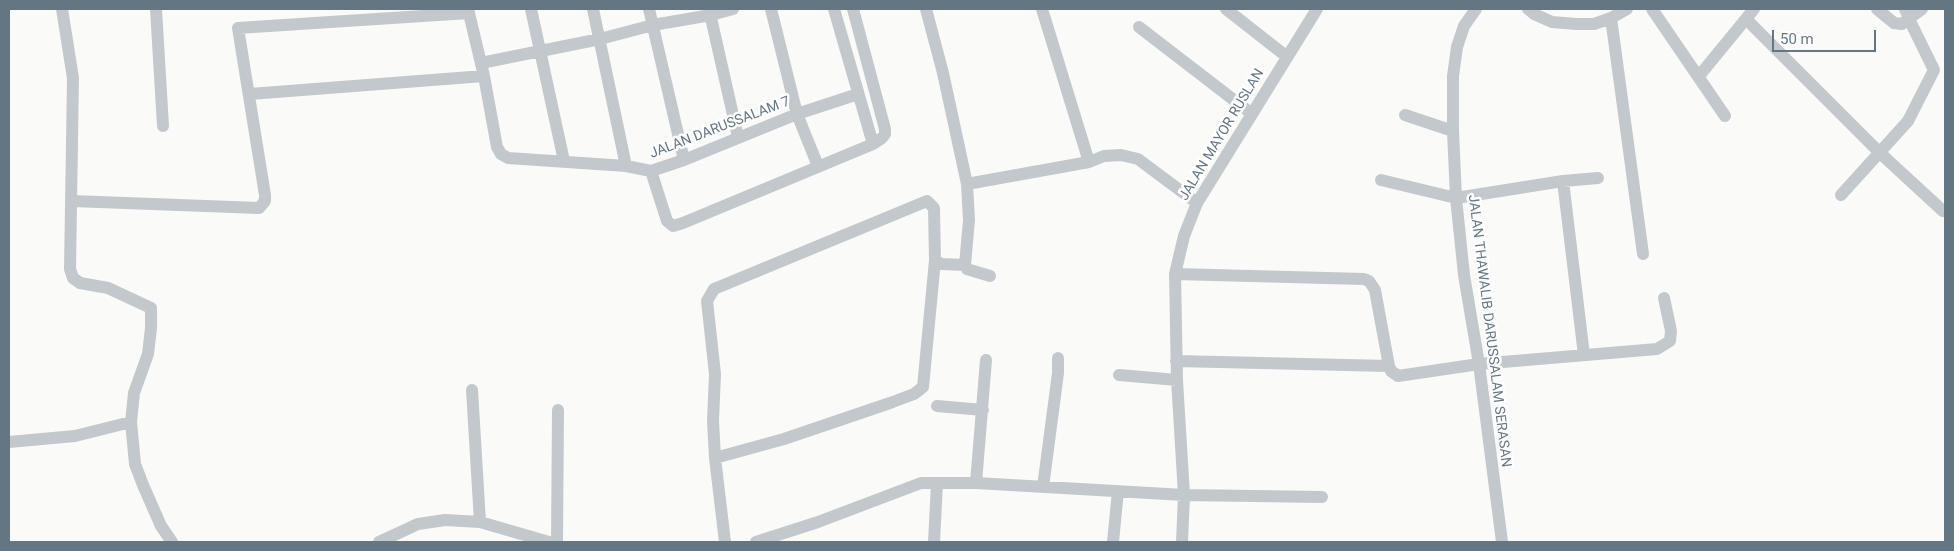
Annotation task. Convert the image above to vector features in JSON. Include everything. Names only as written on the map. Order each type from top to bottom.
[{"type":"street","points":[[62,9],[73,78],[70,269],[73,278],[80,283],[108,288],[151,308],[148,354],[134,393],[131,422],[135,464],[142,485],[172,542]]},
{"type":"street","points":[[156,9],[163,126]]},
{"type":"street","points":[[531,9],[564,161]]},
{"type":"street","points":[[593,9],[626,166]]},
{"type":"street","points":[[650,9],[684,160]]},
{"type":"street","points":[[250,94],[482,69],[541,51],[600,39],[710,12],[733,9]]},
{"type":"street","points":[[770,9],[797,114],[818,166]]},
{"type":"street","points":[[834,9],[873,144]]},
{"type":"street","points":[[651,171],[667,221],[673,226],[873,144],[885,134],[885,129],[853,9]]},
{"type":"street","points":[[926,9],[943,73],[967,184],[969,220],[965,264],[967,269],[990,276]]},
{"type":"street","points":[[1042,9],[1089,162]]},
{"type":"street","points":[[1226,9],[1286,56]]},
{"type":"street","name":"JALAN MAYOR RUSLAN","points":[[1182,542],[1184,495],[1176,361],[1175,274],[1184,236],[1197,203],[1286,56],[1317,9]]},
{"type":"street","name":"JALAN THAWALIB DARUSSALAM SERASAN","points":[[1476,9],[1464,26],[1457,47],[1453,76],[1456,198],[1464,275],[1479,364],[1502,542]]},
{"type":"street","points":[[1528,9],[1543,19],[1564,24],[1594,24],[1611,18],[1627,9]]},
{"type":"street","points":[[1652,9],[1725,116]]},
{"type":"street","points":[[1877,9],[1894,23],[1902,24],[1907,14],[1922,9]]},
{"type":"street","points":[[72,201],[259,208],[265,201],[265,195],[238,28],[469,11]]},
{"type":"street","name":"JALAN DARUSSALAM 7","points":[[469,11],[497,146],[501,154],[508,158],[626,166],[651,171],[684,160],[797,114],[858,94]]},
{"type":"street","points":[[710,12],[738,137]]},
{"type":"street","points":[[1699,76],[1750,14],[1880,153],[1945,211]]},
{"type":"street","points":[[1841,195],[1908,121],[1934,70],[1907,14]]},
{"type":"street","points":[[1611,18],[1643,254]]},
{"type":"street","points":[[1139,27],[1252,114]]},
{"type":"street","points":[[1405,116],[1453,131]]},
{"type":"street","points":[[967,184],[1089,162],[1104,156],[1121,155],[1138,158],[1197,203]]},
{"type":"street","points":[[1381,180],[1456,198],[1563,181],[1598,178]]},
{"type":"street","points":[[1563,181],[1584,355]]},
{"type":"street","points":[[716,458],[784,439],[890,403],[914,394],[924,387],[935,260],[934,208],[927,201],[714,289],[707,300],[714,374],[713,421],[716,458],[726,542]]},
{"type":"street","points":[[935,260],[941,264],[965,264]]},
{"type":"street","points":[[1175,274],[1364,279],[1372,284],[1375,290],[1389,366],[1391,371],[1398,376],[1479,364],[1657,349],[1670,341],[1671,332],[1664,298]]},
{"type":"street","points":[[1043,488],[1058,373],[1058,358]]},
{"type":"street","points":[[976,484],[986,360]]},
{"type":"street","points":[[1176,361],[1389,366]]},
{"type":"street","points":[[1119,375],[1177,380]]},
{"type":"street","points":[[472,390],[480,522]]},
{"type":"street","points":[[937,406],[982,410]]},
{"type":"street","points":[[557,542],[558,410]]},
{"type":"street","points":[[9,442],[75,436],[131,422]]},
{"type":"street","points":[[756,542],[818,522],[921,483],[976,484],[1184,495],[1322,497]]},
{"type":"street","points":[[934,542],[937,483]]},
{"type":"street","points":[[1113,542],[1118,491]]},
{"type":"street","points":[[380,542],[418,524],[445,520],[480,522],[548,542]]}]
